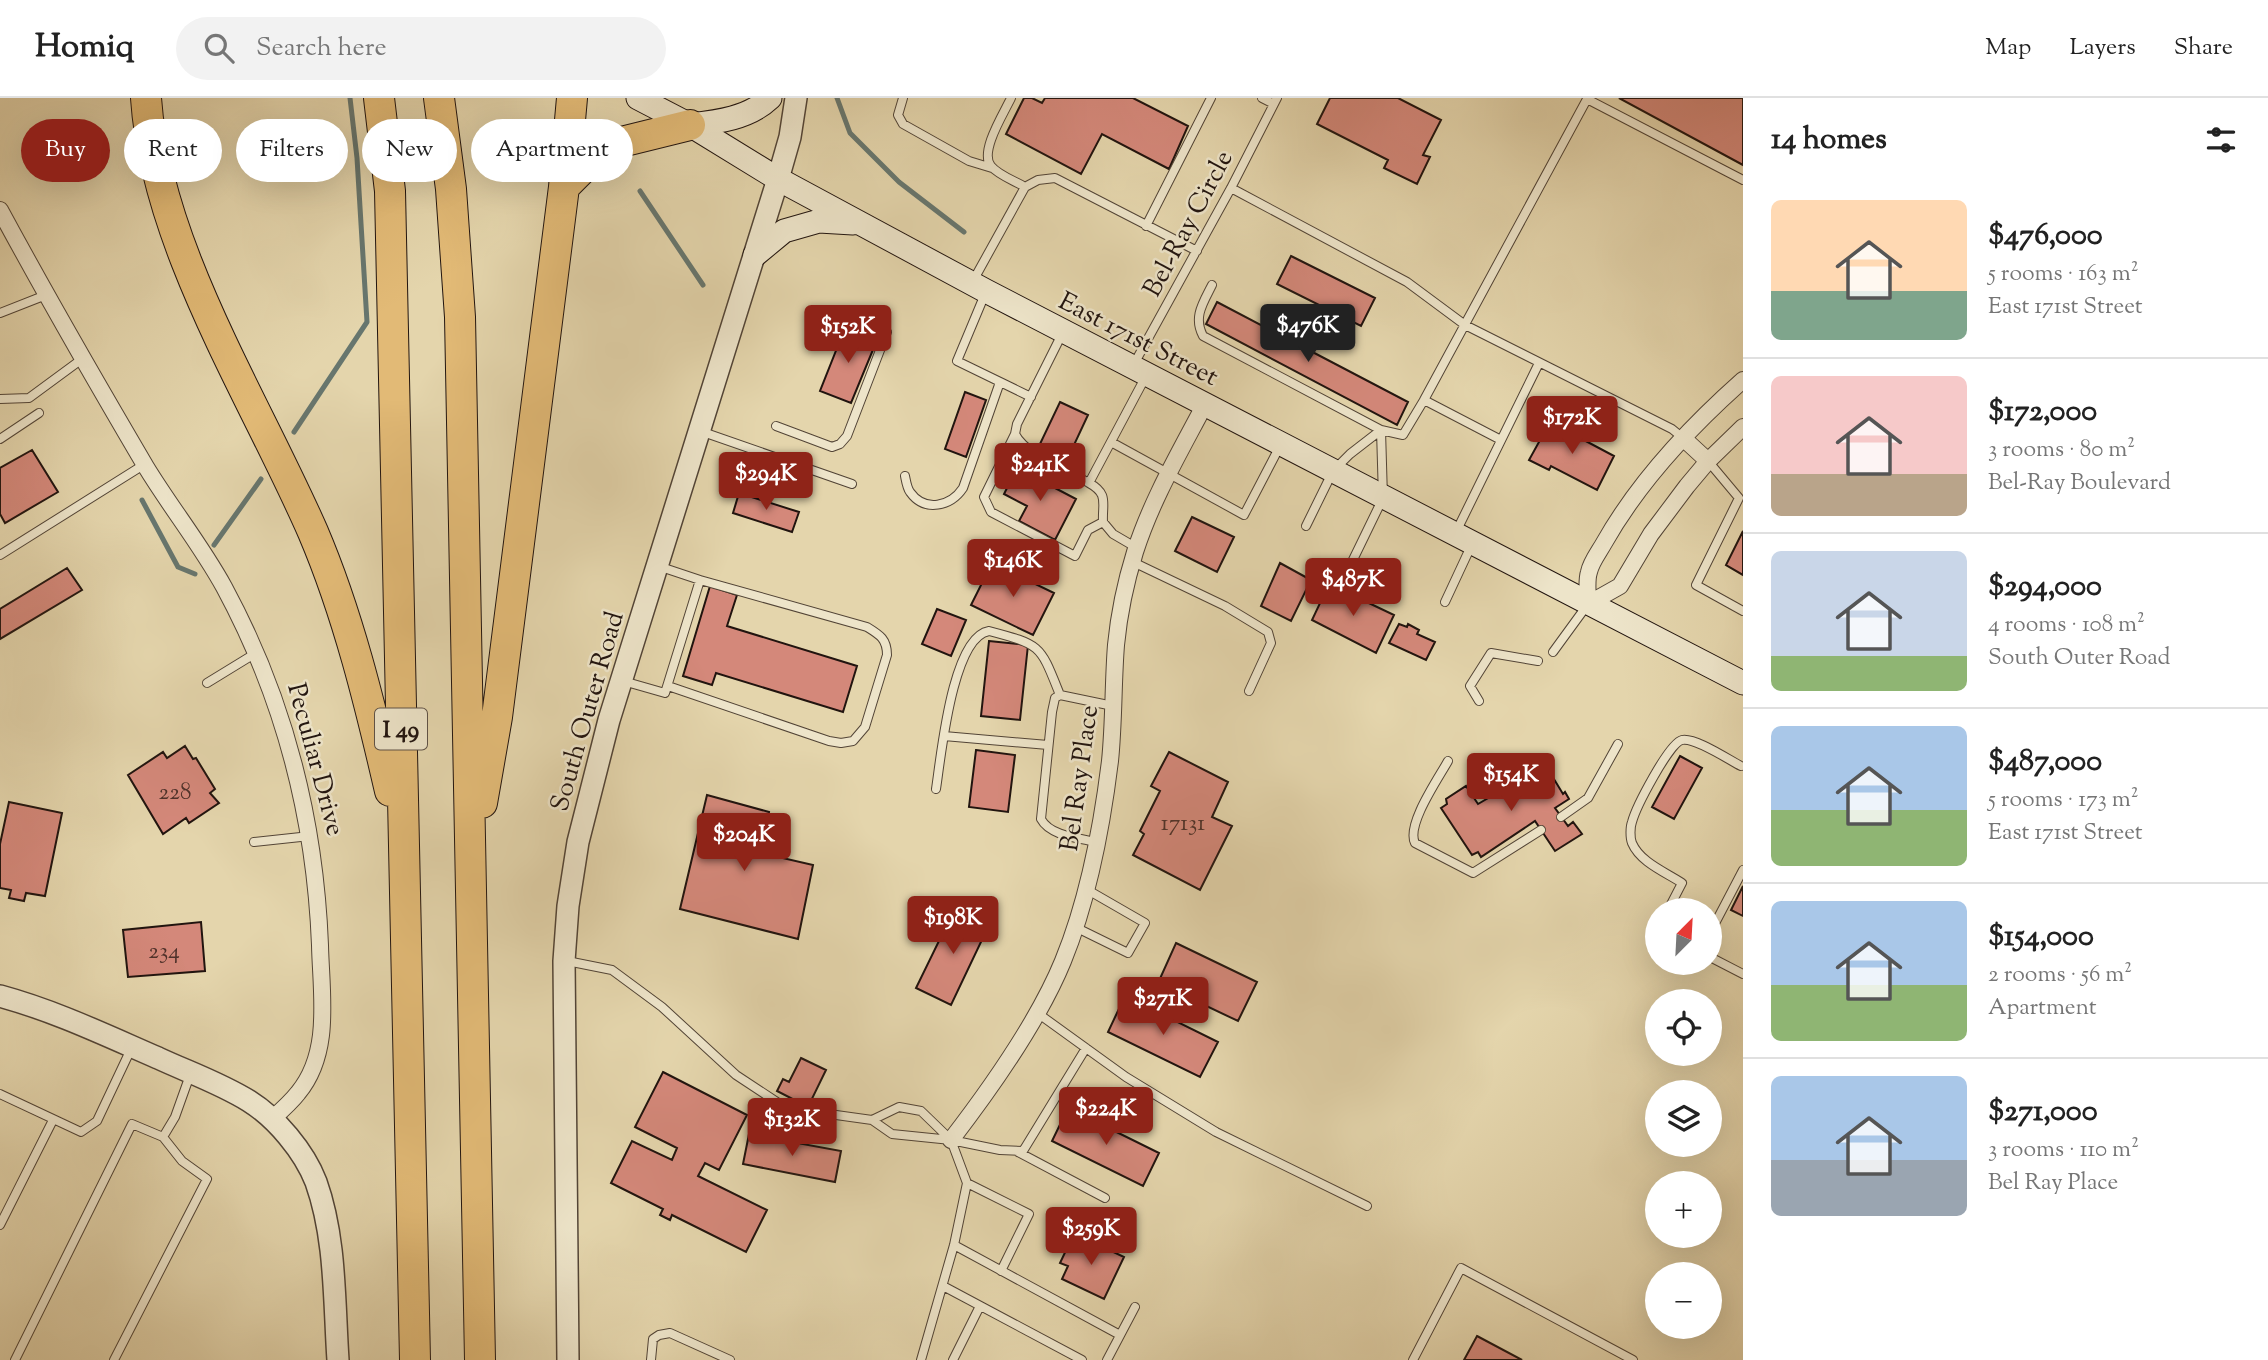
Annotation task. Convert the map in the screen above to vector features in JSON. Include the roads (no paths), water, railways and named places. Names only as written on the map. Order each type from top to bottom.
[{"type":"highway","points":[[146,98],[161,183],[184,252],[207,309],[313,533],[338,600],[370,702],[404,853]]},
{"type":"highway","name":"I 49","points":[[379,98],[390,191],[415,1360]]},
{"type":"highway","points":[[439,98],[451,189],[460,317],[480,1360]]},
{"type":"highway","points":[[470,869],[497,717],[564,187],[572,98]]},
{"type":"highway","points":[[564,187],[605,146],[690,125]]},
{"type":"main road","name":"East 171st Street","points":[[638,98],[690,125],[778,179],[979,287],[1743,683]]},
{"type":"main road","points":[[690,125],[722,121],[761,107],[770,98]]},
{"type":"main road","points":[[755,255],[784,231],[819,221],[862,224]]},
{"type":"street","name":"South Outer Road","points":[[568,1360],[564,961],[568,906],[578,842],[622,681],[778,179],[790,136],[796,98]]},
{"type":"street","name":"Peculiar Drive","points":[[0,210],[82,359],[145,464],[223,585],[256,653],[287,737],[310,836],[318,898],[322,1031],[318,1054],[310,1074],[299,1092],[272,1119]]},
{"type":"street","points":[[1588,604],[1589,571],[1609,534],[1648,477],[1711,408],[1743,380]]},
{"type":"street","name":"Bel Ray Place","points":[[951,1140],[988,1093],[1063,962],[1086,889],[1105,801],[1116,641],[1123,600],[1135,555],[1167,474],[1205,404]]},
{"type":"street","points":[[1588,604],[1620,586],[1651,534],[1708,461],[1743,427]]},
{"type":"street","points":[[1684,438],[1708,461]]},
{"type":"street","points":[[0,996],[36,1005],[191,1072],[250,1101],[272,1119],[298,1150],[315,1179],[327,1217],[338,1360]]},
{"type":"lane","points":[[903,98],[898,115],[903,124],[969,161],[992,168],[1026,187]]},
{"type":"lane","points":[[992,168],[987,150],[1011,98]]},
{"type":"lane","points":[[1146,226],[1211,98]]},
{"type":"lane","points":[[1262,98],[1276,101]]},
{"type":"lane","points":[[1212,285],[1198,316],[1198,327],[1203,336],[1381,430],[1403,435],[1587,99],[1743,180]]},
{"type":"lane","name":"Bel-Ray Circle","points":[[1089,483],[1111,442],[1140,371],[1197,251],[1276,101]]},
{"type":"lane","points":[[1031,397],[957,361],[979,287],[1026,187],[1038,180],[1055,178],[1197,251]]},
{"type":"lane","points":[[1231,188],[1407,282],[1465,325],[1672,429],[1684,438]]},
{"type":"lane","points":[[0,314],[46,295]]},
{"type":"lane","points":[[1064,331],[984,497],[990,512],[1074,556],[1088,530],[1103,522]]},
{"type":"lane","points":[[776,426],[832,447],[840,444],[847,436],[887,332]]},
{"type":"lane","points":[[0,399],[29,398],[82,359]]},
{"type":"lane","points":[[1445,602],[1463,540],[1501,440],[1539,363]]},
{"type":"lane","points":[[905,476],[909,492],[931,505],[955,500],[963,488],[1000,382]]},
{"type":"lane","points":[[1423,400],[1501,440]]},
{"type":"lane","points":[[0,439],[39,413]]},
{"type":"lane","points":[[1306,526],[1333,471],[1381,430]]},
{"type":"lane","points":[[1350,566],[1383,498],[1381,430]]},
{"type":"lane","points":[[700,431],[852,484]]},
{"type":"lane","points":[[1015,433],[1019,442],[1028,450],[1100,489],[1104,496],[1103,522],[1135,555],[1268,632],[1270,643],[1249,691]]},
{"type":"lane","points":[[1111,442],[1244,515],[1281,444]]},
{"type":"lane","points":[[1708,461],[1741,499],[1696,585],[1743,611]]},
{"type":"lane","points":[[1,553],[145,464]]},
{"type":"lane","points":[[658,566],[867,627],[881,636],[887,645],[887,655],[865,727],[853,741],[829,741],[668,685]]},
{"type":"lane","points":[[622,681],[665,694],[700,580]]},
{"type":"lane","points":[[1553,652],[1588,604]]},
{"type":"lane","points":[[936,789],[949,705],[966,649],[974,639],[985,631],[1032,644],[1044,656],[1060,695]]},
{"type":"lane","points":[[207,683],[256,653]]},
{"type":"lane","points":[[1479,701],[1470,686],[1491,653],[1538,661]]},
{"type":"lane","points":[[1096,842],[1052,831],[1041,819],[1048,745],[1055,698],[1060,695],[1113,706]]},
{"type":"lane","points":[[944,736],[1048,745]]},
{"type":"lane","points":[[1674,898],[1682,883],[1641,858],[1631,841],[1631,822],[1671,746],[1681,740],[1691,740],[1741,766]]},
{"type":"lane","points":[[1561,817],[1588,798],[1618,744]]},
{"type":"lane","points":[[1448,761],[1415,822],[1411,836],[1415,843],[1473,873],[1541,830]]},
{"type":"lane","points":[[254,842],[310,836]]},
{"type":"lane","points":[[1722,910],[1743,870]]},
{"type":"lane","points":[[1075,927],[1128,953],[1145,923],[1086,889]]},
{"type":"lane","points":[[564,961],[611,970],[662,1007],[736,1075],[786,1108],[872,1120],[892,1134],[951,1140],[1018,1152],[1105,1198]]},
{"type":"lane","points":[[1722,963],[1743,974]]},
{"type":"lane","points":[[1036,1012],[1126,1077],[1217,1133],[1367,1206]]},
{"type":"lane","points":[[0,1094],[81,1132],[97,1121],[132,1046]]},
{"type":"lane","points":[[1018,1152],[1027,1148],[1086,1048]]},
{"type":"lane","points":[[163,1137],[175,1117],[191,1072]]},
{"type":"lane","points":[[872,1120],[899,1107],[920,1111],[951,1140],[967,1183],[954,1245],[921,1360]]},
{"type":"lane","points":[[0,1225],[52,1120]]},
{"type":"lane","points":[[15,1360],[132,1124],[163,1137],[182,1161],[207,1179],[114,1360]]},
{"type":"lane","points":[[967,1183],[1029,1214],[1001,1270]]},
{"type":"lane","points":[[954,1245],[1121,1335]]},
{"type":"lane","points":[[1413,1360],[1461,1268],[1633,1360]]},
{"type":"lane","points":[[943,1286],[1082,1360]]},
{"type":"lane","points":[[953,1360],[980,1306]]},
{"type":"lane","points":[[1107,1360],[1135,1307]]},
{"type":"lane","points":[[651,1360],[653,1339],[670,1333],[730,1360]]},
{"type":"waterway","points":[[294,432],[367,322],[357,158],[350,98]]},
{"type":"waterway","points":[[837,98],[850,133],[899,182],[964,232]]},
{"type":"waterway","points":[[640,191],[703,285]]},
{"type":"waterway","points":[[214,545],[261,479]]},
{"type":"waterway","points":[[142,500],[178,567],[195,574]]}]
